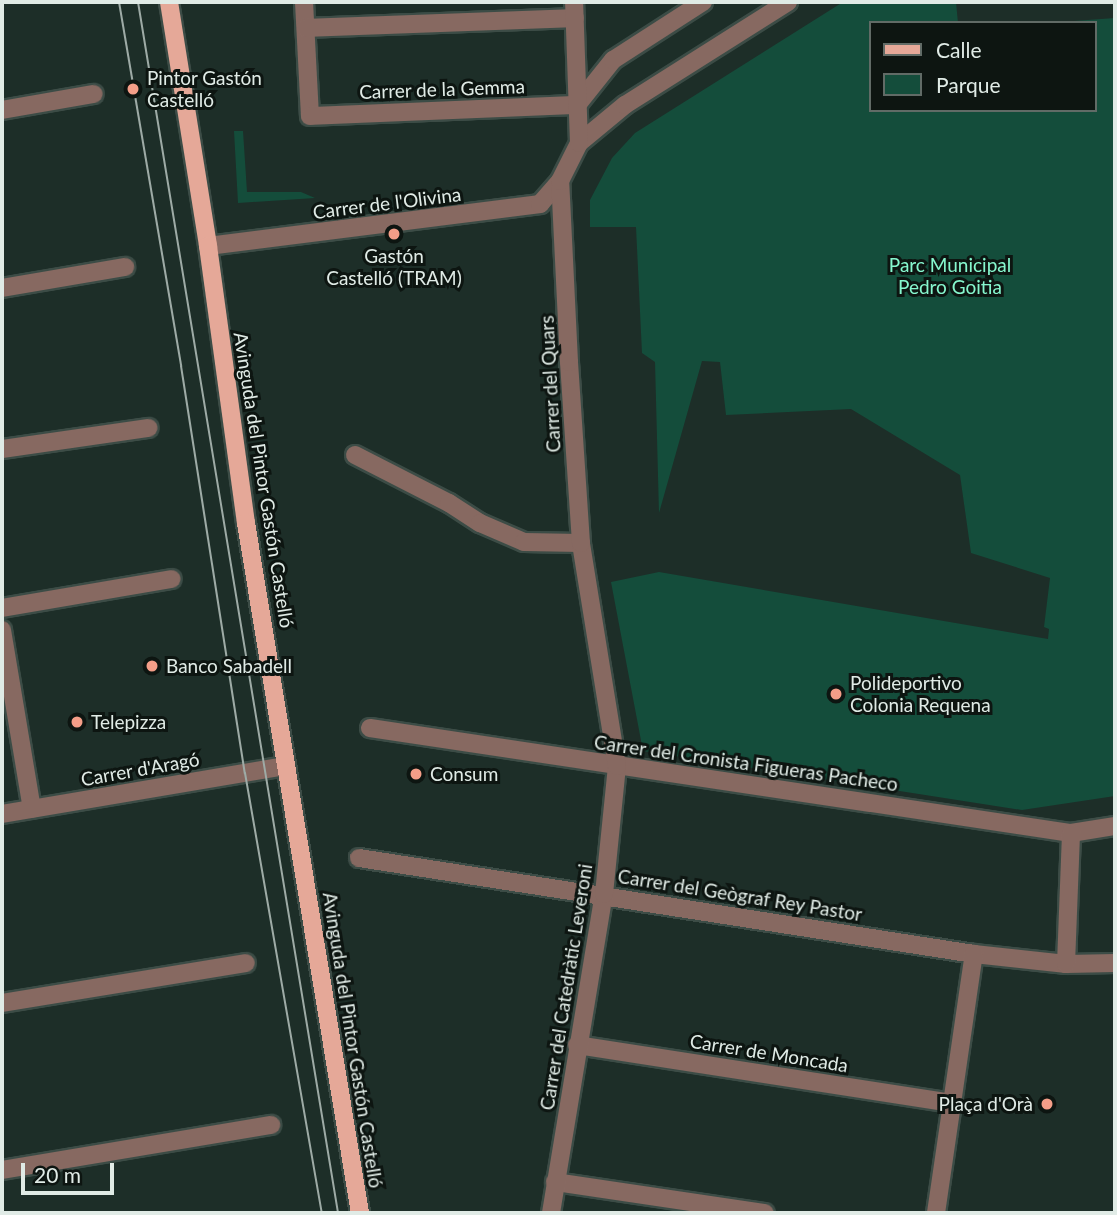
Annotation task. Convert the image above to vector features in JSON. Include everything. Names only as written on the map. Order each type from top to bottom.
[{"type":"main road","name":"Avinguda del Pintor Gastón Castelló","points":[[169,2],[208,246],[246,523],[360,1213]]},
{"type":"street","points":[[304,2],[306,28],[574,10]]},
{"type":"street","points":[[577,105],[613,60],[703,2]]},
{"type":"street","points":[[579,143],[625,105],[788,2]]},
{"type":"street","name":"Carrer del Quars","points":[[574,10],[579,143],[560,181],[581,543],[617,766]]},
{"type":"street","name":"Carrer de la Gemma","points":[[306,28],[310,116],[577,105]]},
{"type":"street","points":[[2,110],[94,94]]},
{"type":"street","name":"Carrer de l'Olivina","points":[[208,246],[540,204],[560,181]]},
{"type":"street","points":[[2,288],[125,267]]},
{"type":"street","points":[[2,449],[148,428]]},
{"type":"street","points":[[355,455],[449,503],[480,523],[524,542],[581,543]]},
{"type":"street","points":[[2,608],[172,579]]},
{"type":"street","points":[[2,629],[32,809]]},
{"type":"street","name":"Carrer del Cronista Figueras Pacheco","points":[[370,728],[1071,833],[1115,826]]},
{"type":"street","name":"Carrer d'Aragó","points":[[2,814],[285,766]]},
{"type":"street","name":"Carrer del Catedràtic Leveroni","points":[[551,1213],[604,894],[617,766]]},
{"type":"street","points":[[1066,964],[1071,833]]},
{"type":"street","name":"Carrer del Geògraf Rey Pastor","points":[[359,858],[604,894],[974,954],[1066,964],[1115,963]]},
{"type":"street","points":[[936,1213],[974,954]]},
{"type":"street","points":[[2,1003],[246,963]]},
{"type":"street","name":"Carrer de Moncada","points":[[577,1045],[953,1104]]},
{"type":"street","points":[[2,1170],[271,1125]]},
{"type":"street","points":[[555,1182],[765,1213]]},
{"type":"green space","name":"Parc Municipal Pedro Goitia","points":[[843,2],[956,2],[958,21],[869,21],[869,112],[1096,112],[1096,21],[1074,21],[1115,18],[1115,796],[1022,810],[643,751],[611,582],[659,572],[1048,639],[1049,629],[1044,627],[1050,578],[971,553],[960,475],[851,409],[726,415],[720,362],[702,361],[659,513],[655,362],[642,353],[636,227],[590,227],[590,200],[612,158],[635,133]]},
{"type":"green space","points":[[234,131],[243,131],[247,192],[301,192],[315,198],[238,203]]},
{"type":"tram line","points":[[119,2],[181,366],[245,773],[322,1213]]},
{"type":"tram line","points":[[138,2],[338,1213]]},
{"type":"place","name":"Pintor Gastón Castelló","points":[[133,89]]},
{"type":"place","name":"Gastón Castelló (TRAM)","points":[[394,234]]},
{"type":"place","name":"Banco Sabadell","points":[[152,666]]},
{"type":"place","name":"Polideportivo Colonia Requena","points":[[836,694]]},
{"type":"place","name":"Telepizza","points":[[77,722]]},
{"type":"place","name":"Consum","points":[[416,774]]},
{"type":"place","name":"Plaça d'Orà","points":[[1047,1104]]}]
